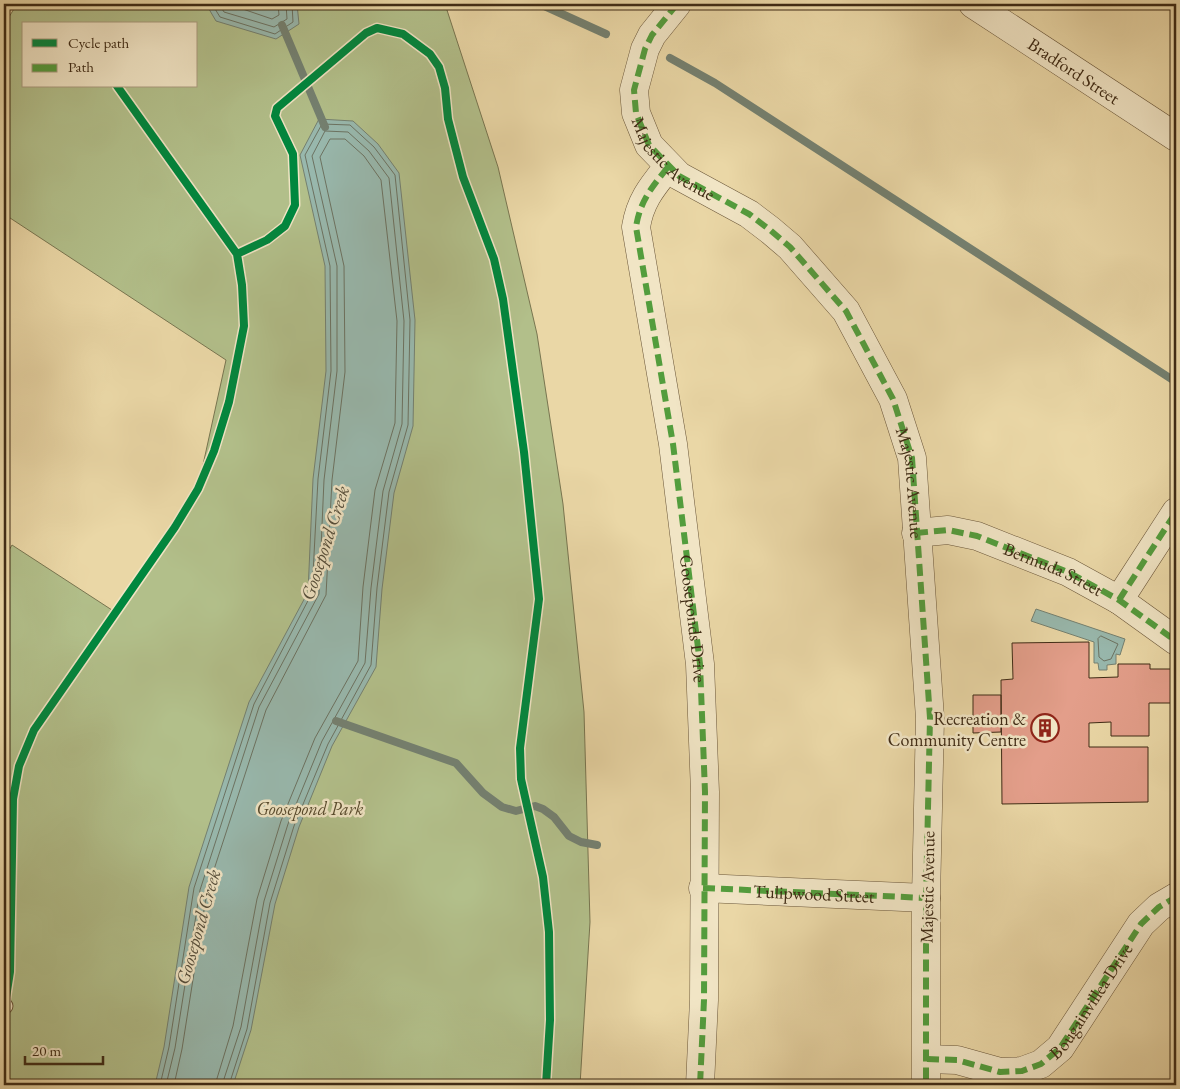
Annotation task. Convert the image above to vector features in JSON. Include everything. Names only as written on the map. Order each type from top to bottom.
[{"type":"street","name":"Majestic Avenue","points":[[677,4],[652,36],[645,49],[634,90],[636,113],[649,145],[668,167],[679,176],[749,214],[770,230],[790,247],[846,311],[894,399],[912,458],[930,718],[926,898],[927,1072]]},
{"type":"street","name":"Bradford Street","points":[[973,4],[1176,137]]},
{"type":"street","name":"Gooseponds Drive","points":[[668,167],[646,193],[639,210],[636,227],[673,444],[700,664],[705,792],[703,888],[704,1000],[700,1085]]},
{"type":"street","points":[[1119,600],[1176,512]]},
{"type":"street","name":"Bermuda Street","points":[[916,533],[948,530],[977,536],[1068,572],[1119,600],[1176,641]]},
{"type":"street","name":"Tulipwood Street","points":[[703,888],[926,898]]},
{"type":"street","name":"Bougainvillea Drive","points":[[927,1072],[957,1060],[1000,1072],[1022,1071],[1041,1064],[1060,1048],[1141,924],[1159,907],[1176,897]]},
{"type":"green space","name":"Goosepond Park","points":[[17,4],[445,4],[498,167],[537,334],[563,504],[584,712],[590,922],[580,1085],[4,1085],[4,559],[12,545],[115,612],[199,483],[226,360],[4,214],[4,25]]},
{"type":"water","points":[[206,4],[297,4],[299,24],[276,39],[216,21]]},
{"type":"water","points":[[319,119],[353,121],[378,144],[399,173],[415,320],[413,426],[394,493],[382,589],[376,667],[332,746],[299,827],[275,904],[251,1030],[233,1085],[155,1085],[164,1047],[189,887],[249,702],[308,592],[313,479],[326,371],[325,266],[300,155]]},
{"type":"water","points":[[1036,609],[1125,639],[1120,655],[1116,654],[1116,664],[1107,665],[1107,670],[1099,670],[1098,663],[1094,663],[1094,642],[1031,621]]},
{"type":"building","name":"Recreation & Community Centre","points":[[1089,642],[1089,678],[1118,677],[1118,664],[1150,664],[1150,669],[1175,669],[1175,703],[1149,703],[1149,736],[1111,736],[1111,722],[1089,723],[1089,747],[1148,747],[1148,802],[1002,804],[1001,680],[1013,679],[1012,643]]},
{"type":"building","points":[[973,695],[1001,695],[1001,732],[973,733]]},
{"type":"waterway","points":[[540,4],[606,34]]},
{"type":"waterway","name":"Goosepond Creek","points":[[282,25],[325,127]]},
{"type":"waterway","points":[[670,58],[715,83],[1176,382]]},
{"type":"waterway","points":[[336,721],[456,763],[483,793],[502,807],[516,811],[535,806],[543,809],[554,817],[569,836],[581,842],[597,845]]},
{"type":"marked path","points":[[677,4],[652,35],[645,49],[634,90],[636,113],[649,145],[679,176],[749,214],[770,230],[790,247],[846,311],[893,399],[912,458],[930,718],[926,898],[926,1085]]},
{"type":"marked path","points":[[668,167],[652,188],[640,209],[636,227],[673,444],[700,664],[705,792],[704,1000],[700,1085]]},
{"type":"marked path","points":[[1119,600],[1176,512]]},
{"type":"marked path","points":[[916,533],[948,530],[977,536],[1068,572],[1119,600],[1176,641]]},
{"type":"marked path","points":[[703,888],[926,898]]},
{"type":"marked path","points":[[927,1059],[957,1060],[1000,1072],[1022,1071],[1041,1064],[1060,1048],[1141,924],[1159,907],[1176,897]]},
{"type":"cycle path","points":[[237,254],[267,240],[285,226],[295,205],[293,154],[275,116],[277,108],[366,33],[377,28],[403,34],[430,54],[439,67],[445,88],[448,119],[463,177],[494,259],[503,299],[524,452],[539,599],[520,748],[521,779],[543,877],[549,932],[550,1020],[546,1085]]},
{"type":"cycle path","points":[[4,1010],[10,972],[13,799],[19,766],[34,730],[175,527],[198,489],[214,451],[229,402],[244,326],[242,285],[237,254],[118,88]]},
{"type":"place","name":"Recreation & Community Centre","points":[[1045,728]]}]
